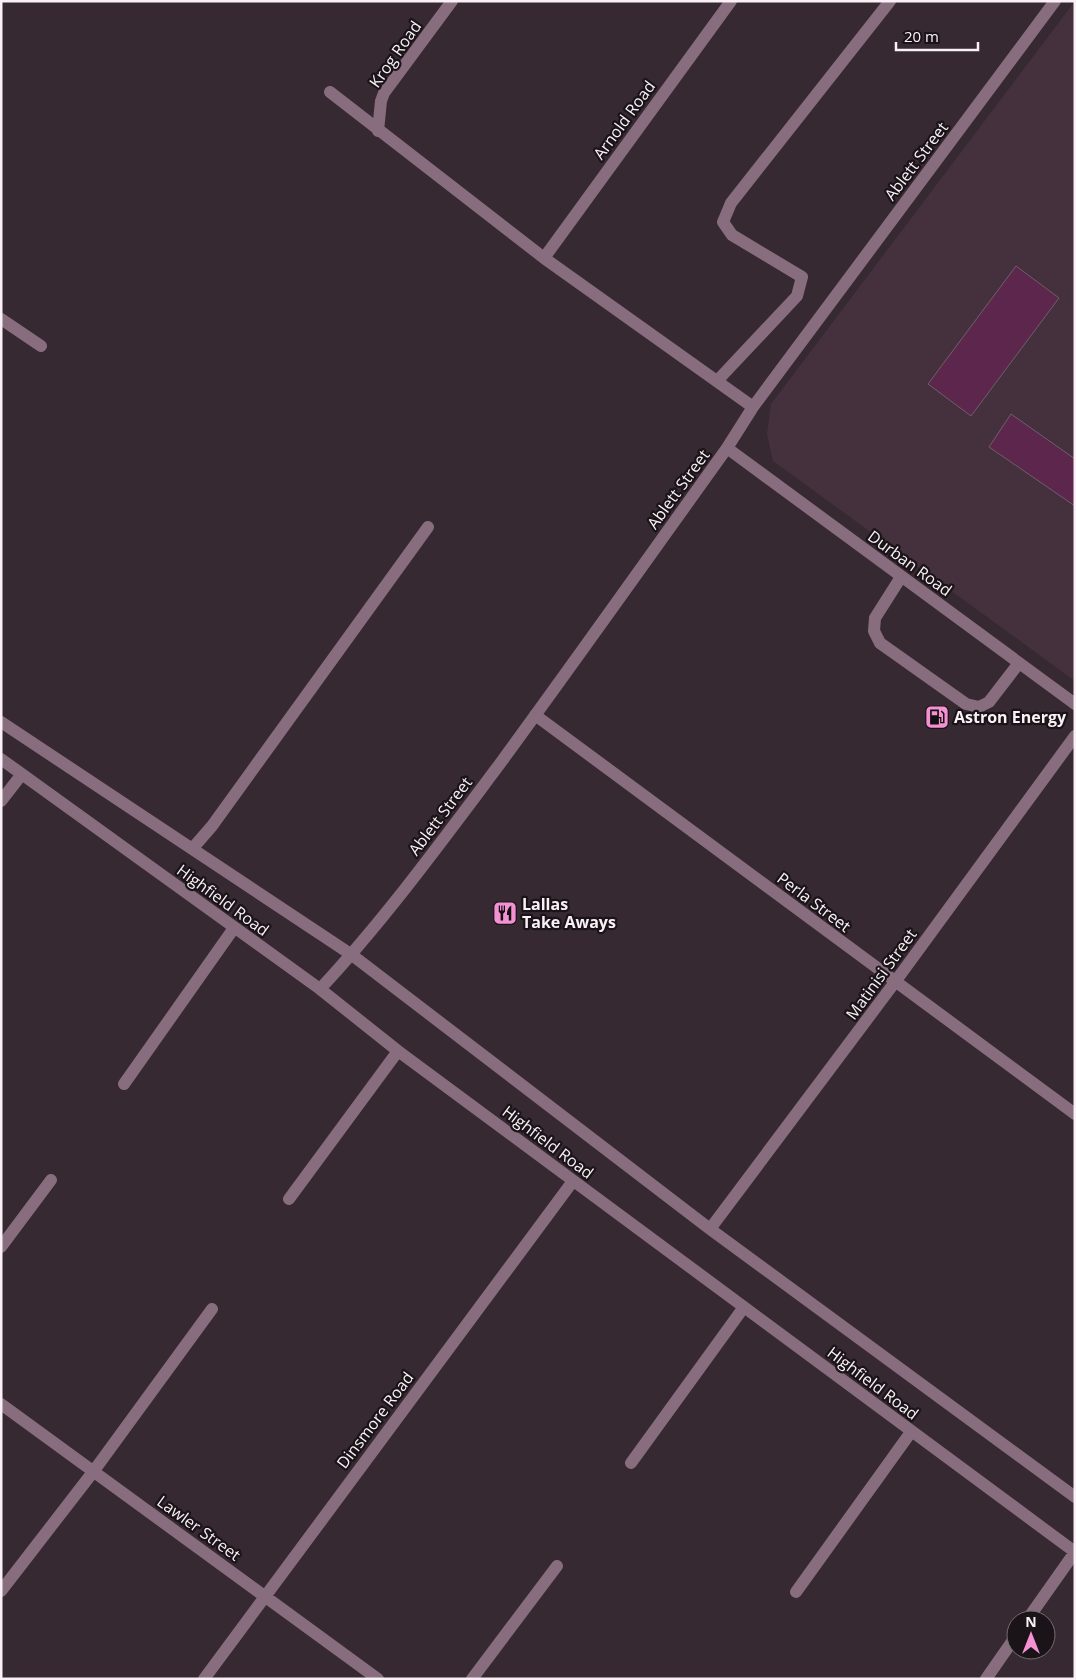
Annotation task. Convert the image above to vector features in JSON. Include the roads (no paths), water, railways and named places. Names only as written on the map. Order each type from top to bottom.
[{"type":"street","name":"Krog Road","points":[[378,131],[381,101],[384,93],[452,1]]},
{"type":"street","name":"Arnold Road","points":[[544,258],[731,1]]},
{"type":"street","points":[[717,381],[797,296],[802,277],[732,235],[722,222],[731,203],[890,1]]},
{"type":"street","name":"Ablett Street","points":[[320,989],[352,955],[450,831],[727,448],[753,407],[1055,1]]},
{"type":"street","points":[[330,92],[544,258],[753,407]]},
{"type":"street","points":[[1,319],[41,346]]},
{"type":"street","name":"Durban Road","points":[[727,448],[1075,704]]},
{"type":"street","points":[[192,849],[212,826],[428,528]]},
{"type":"street","points":[[901,576],[875,618],[874,632],[880,643],[966,704],[979,707],[989,702],[1019,663]]},
{"type":"street","name":"Perla Street","points":[[535,716],[1075,1114]]},
{"type":"street","name":"Highfield Road","points":[[1,722],[352,955],[710,1229],[1075,1497]]},
{"type":"street","name":"Matinisi Street","points":[[710,1229],[895,982],[1075,736]]},
{"type":"street","name":"Highfield Road","points":[[1,759],[320,989],[398,1051],[1075,1552]]},
{"type":"street","points":[[1,801],[22,774]]},
{"type":"street","points":[[124,1084],[234,928]]},
{"type":"street","points":[[289,1199],[398,1051]]},
{"type":"street","points":[[1,1247],[51,1180]]},
{"type":"street","name":"Dinsmore Road","points":[[204,1679],[573,1181]]},
{"type":"street","points":[[631,1463],[744,1307]]},
{"type":"street","points":[[1,1591],[93,1472],[212,1308]]},
{"type":"street","name":"Lawler Street","points":[[1,1404],[378,1679]]},
{"type":"street","points":[[796,1592],[911,1432]]},
{"type":"street","points":[[1034,1610],[1075,1552]]},
{"type":"street","points":[[472,1679],[558,1566]]},
{"type":"street","points":[[986,1679],[1006,1650]]},
{"type":"place","name":"Astron Energy","points":[[937,717]]},
{"type":"place","name":"Lallas Take Aways","points":[[505,913]]}]
